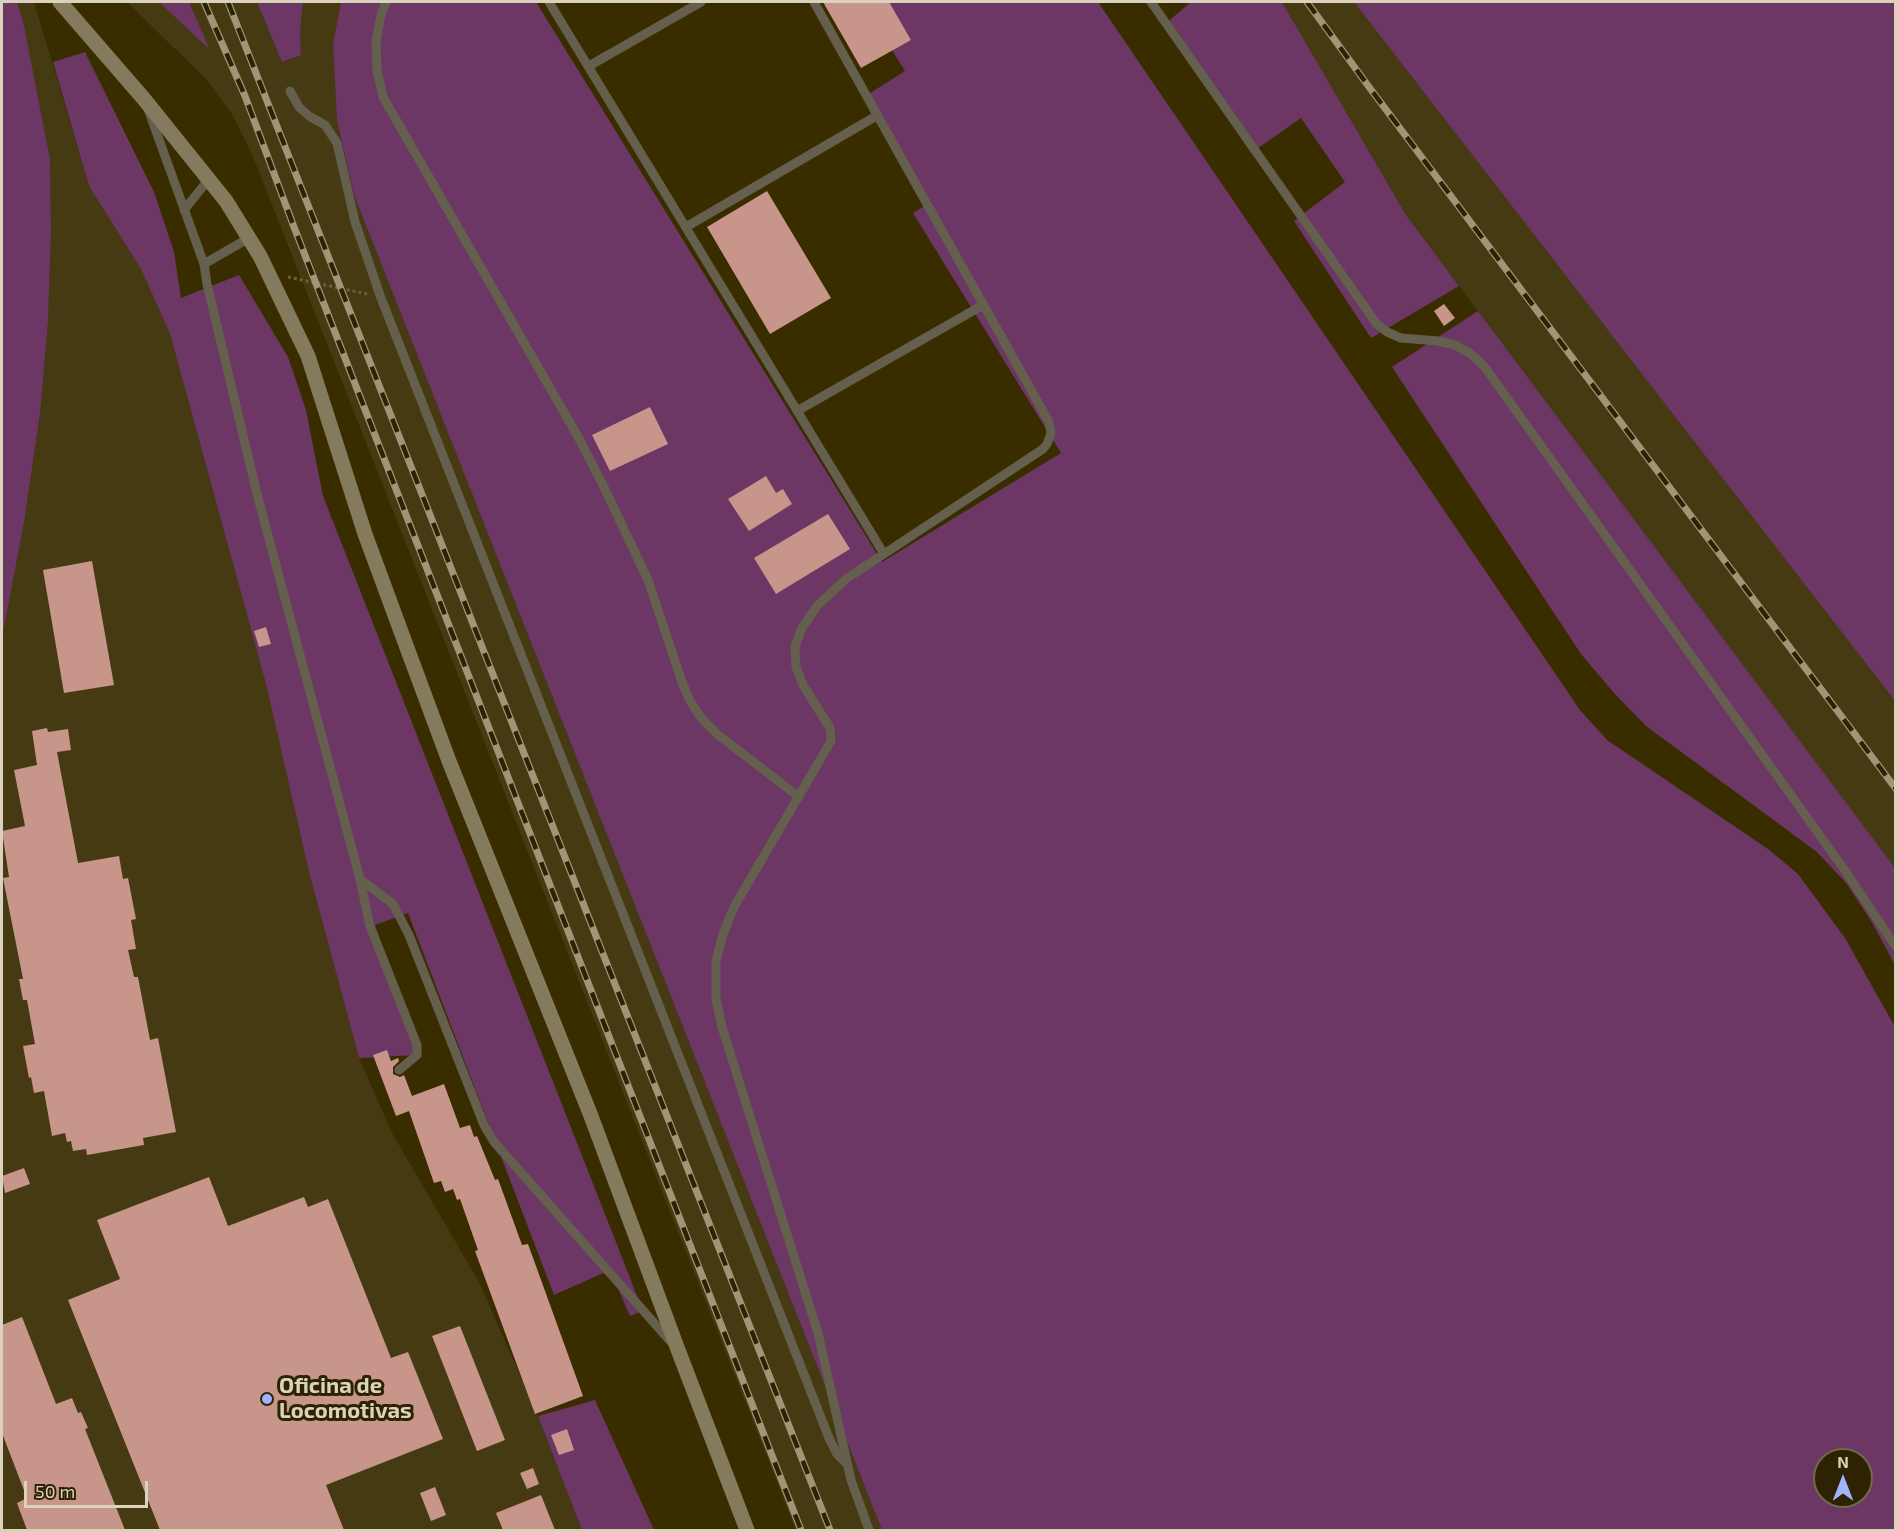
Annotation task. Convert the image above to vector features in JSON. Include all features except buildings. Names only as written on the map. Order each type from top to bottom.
[{"type":"street","points":[[60,2],[144,99],[226,201],[269,273],[308,356],[366,534],[403,637],[449,760],[591,1116],[747,1530]]},
{"type":"lane","points":[[386,2],[376,42],[377,70],[383,97],[571,424],[602,483],[648,580],[690,701],[702,719],[717,734],[799,797]]},
{"type":"lane","points":[[549,2],[884,554]]},
{"type":"lane","points":[[589,66],[700,2]]},
{"type":"lane","points":[[814,2],[1049,422],[1050,439],[1042,449],[846,579],[817,606],[798,636],[795,656],[798,676],[827,723],[831,734],[829,747],[734,907],[726,925],[716,961],[715,990],[722,1027],[822,1348],[848,1465],[858,1504],[868,1530]]},
{"type":"lane","points":[[1151,2],[1376,322],[1387,332],[1401,338],[1455,345],[1471,354],[1484,366],[1846,872],[1896,947]]},
{"type":"lane","points":[[290,91],[299,107],[325,125],[335,138],[355,222],[381,298],[829,1438],[837,1454],[848,1465]]},
{"type":"lane","points":[[144,99],[204,264],[257,494],[360,879],[370,926],[417,1045],[417,1055],[399,1070]]},
{"type":"lane","points":[[686,227],[878,116]]},
{"type":"lane","points":[[184,210],[209,179]]},
{"type":"lane","points":[[204,264],[249,238]]},
{"type":"lane","points":[[797,411],[983,304]]},
{"type":"lane","points":[[360,879],[393,904],[409,935],[484,1125],[494,1142],[677,1347]]},
{"type":"path","points":[[269,273],[381,298]]},
{"type":"shaded area","points":[[2,2],[17,2],[24,25],[50,159],[51,232],[48,322],[40,414],[24,523],[2,638]]},
{"type":"shaded area","points":[[17,2],[34,2],[89,186],[141,269],[170,334],[266,684],[309,872],[359,1058],[392,1133],[479,1282],[538,1416],[582,1530],[2,1530],[2,638],[24,523],[40,414],[48,322],[51,232],[50,159],[24,25]]},
{"type":"shaded area","points":[[127,2],[159,2],[209,49],[189,2],[257,2],[282,62],[301,55],[300,32],[303,2],[341,2],[333,44],[337,121],[354,195],[882,1530],[796,1530],[252,154],[232,114],[206,79]]},
{"type":"shaded area","points":[[159,2],[189,2],[210,50]]},
{"type":"shaded area","points":[[257,2],[303,2],[300,32],[301,55],[282,62]]},
{"type":"shaded area","points":[[341,2],[536,2],[882,562],[1061,453],[913,213],[929,203],[864,97],[905,71],[862,2],[1098,2],[1580,710],[1607,740],[1768,849],[1798,874],[1845,938],[1895,1027],[1895,1530],[882,1530],[354,195],[337,121],[333,44]]},
{"type":"shaded area","points":[[1191,2],[1282,2],[1406,215],[1459,286],[1371,338],[1294,221],[1345,182],[1301,118],[1251,153],[1165,24]]},
{"type":"shaded area","points":[[1282,2],[1354,2],[1895,701],[1895,868],[1406,215]]},
{"type":"shaded area","points":[[1354,2],[1892,2],[1896,7],[1895,701]]},
{"type":"shaded area","points":[[85,52],[154,192],[174,252],[181,298],[239,275],[288,357],[306,410],[323,496],[643,1311],[630,1316],[610,1270],[554,1295],[408,913],[375,925],[416,1055],[359,1058],[309,872],[266,684],[170,334],[141,269],[89,186],[53,62]]},
{"type":"shaded area","points":[[1478,311],[1895,868],[1895,965],[1873,924],[1847,884],[1817,852],[1646,726],[1581,654],[1392,367]]},
{"type":"shaded area","points":[[595,1400],[654,1530],[582,1530],[538,1416]]},
{"type":"railway","points":[[204,2],[245,96],[801,1530]]},
{"type":"railway","points":[[228,2],[830,1530]]},
{"type":"railway","points":[[1307,2],[1896,789]]},
{"type":"place","name":"Oficina de Locomotivas","points":[[267,1399]]}]
